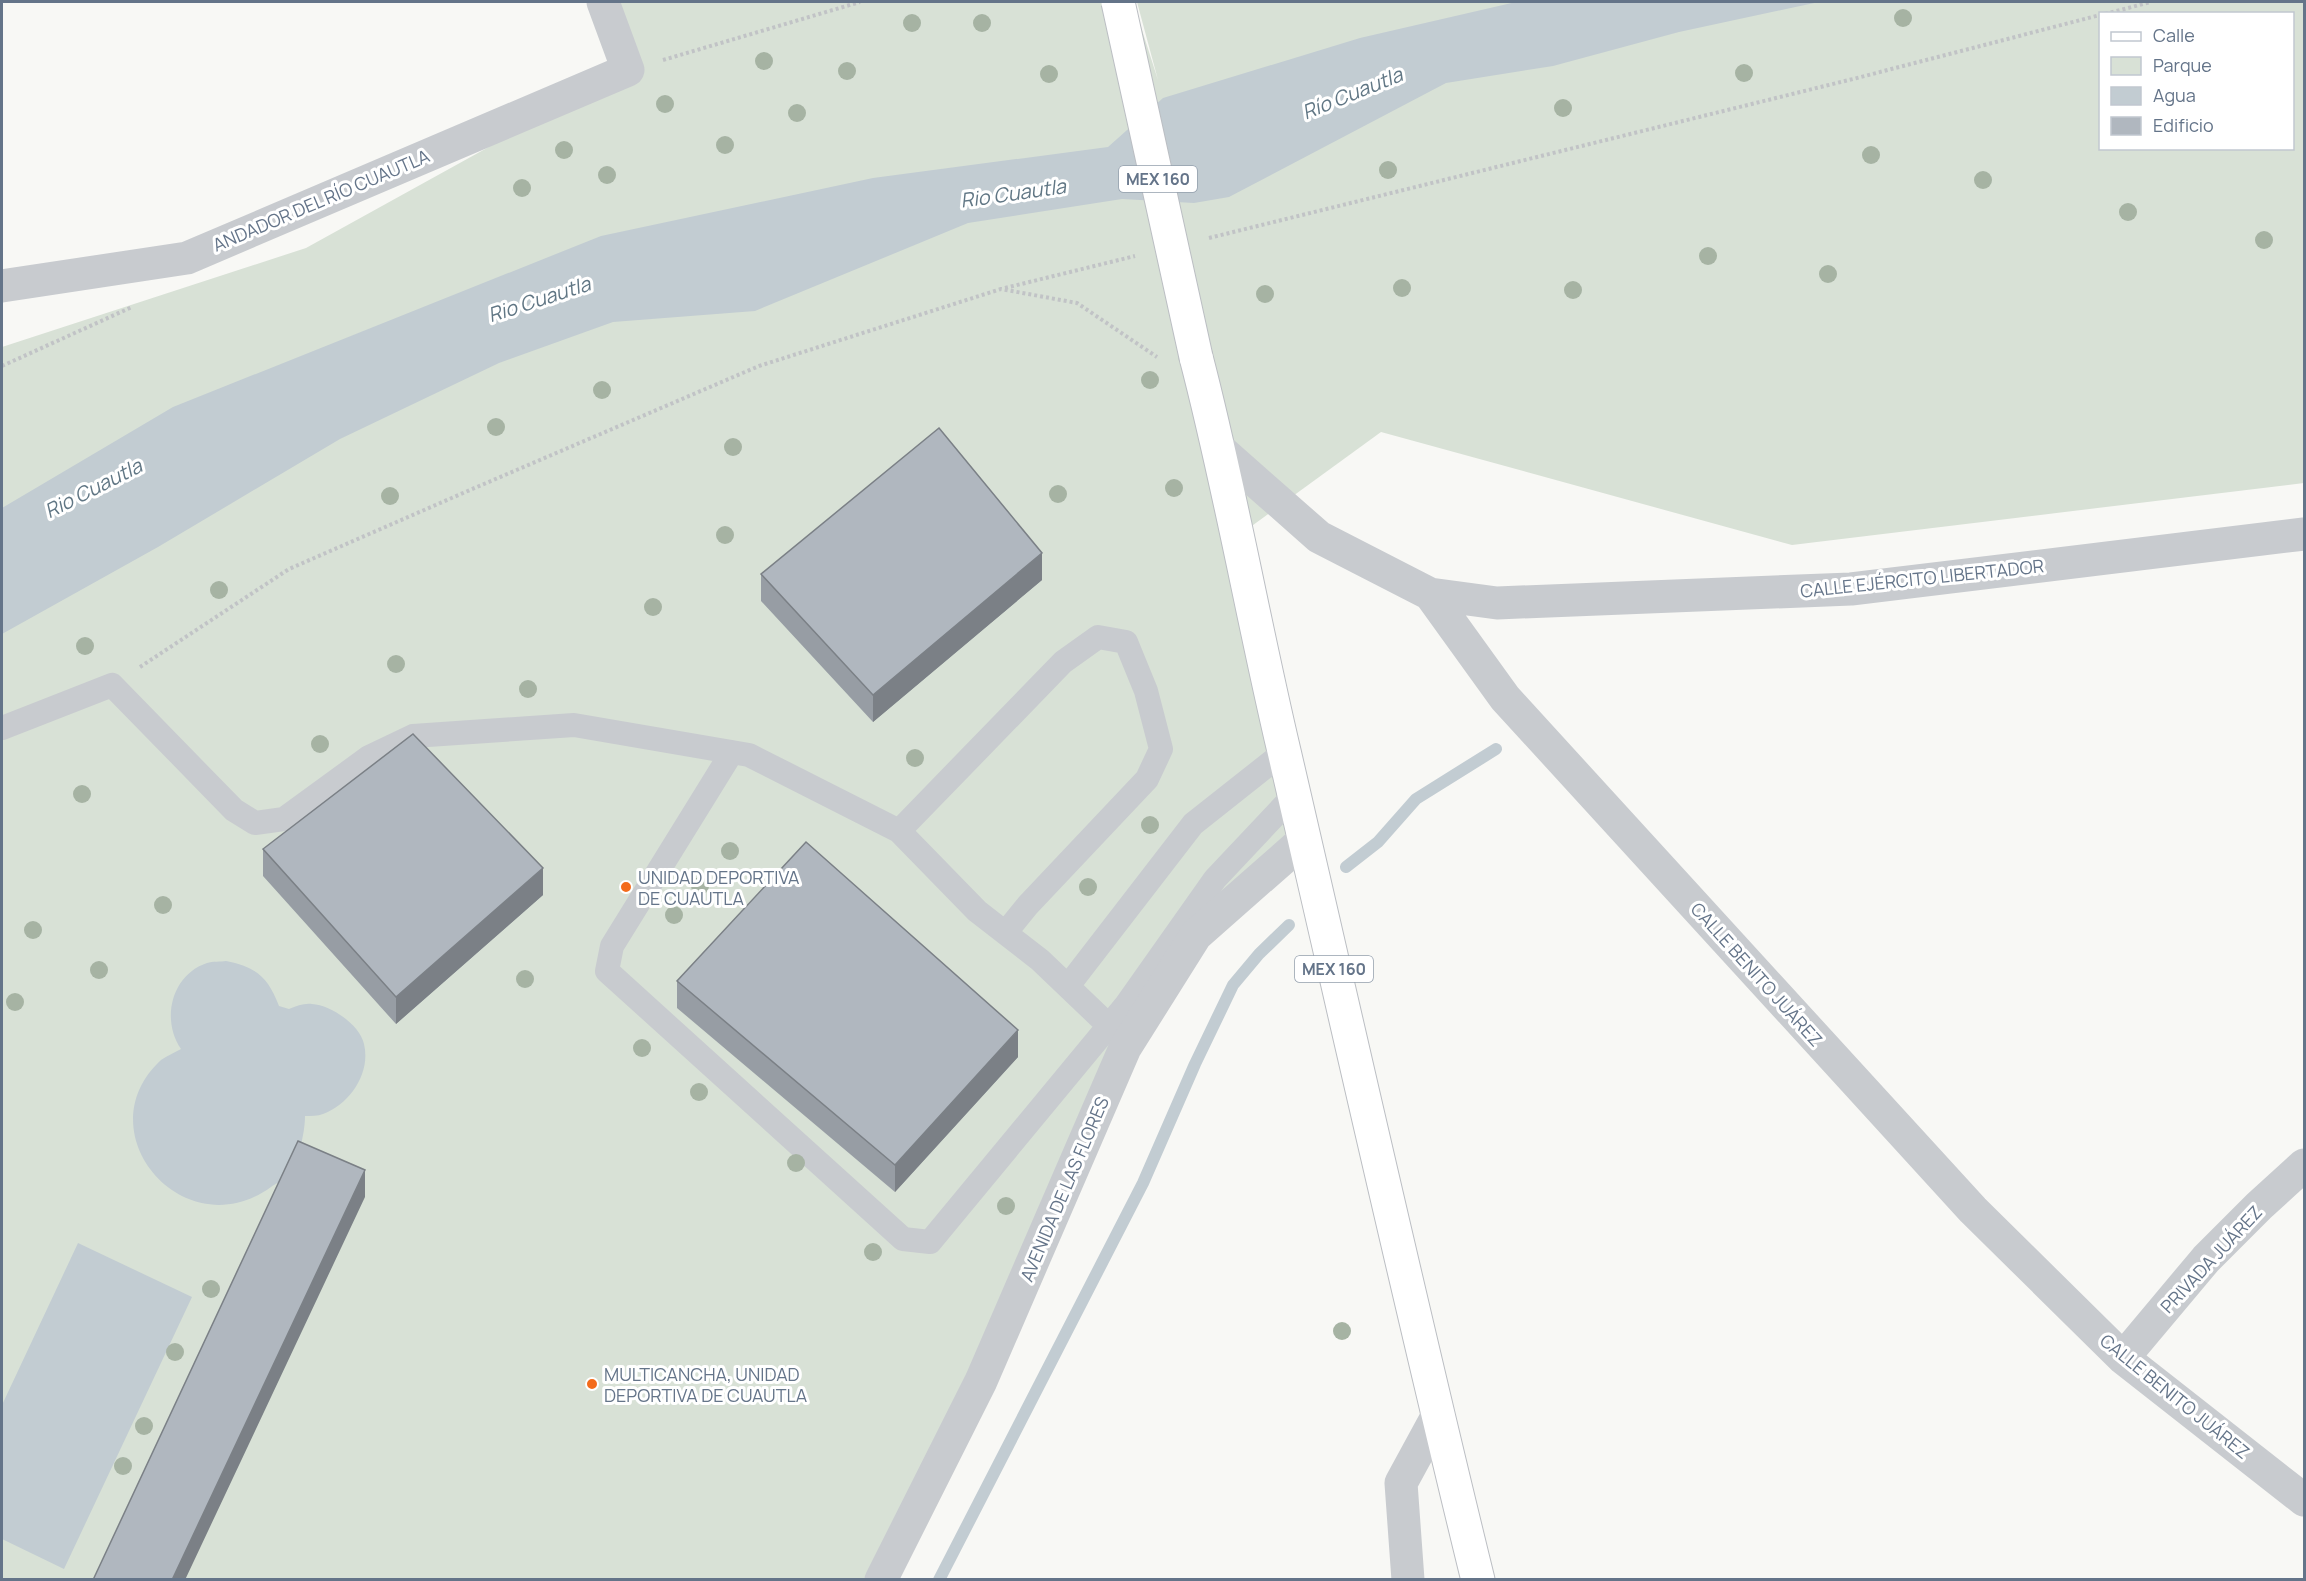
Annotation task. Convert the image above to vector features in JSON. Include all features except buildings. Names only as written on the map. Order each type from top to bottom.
[{"type":"main road","name":"MEX 160","points":[[1118,2],[1181,361],[1219,449],[1304,840],[1478,1580]]},
{"type":"street","points":[[603,2],[628,70]]},
{"type":"street","name":"ANDADOR DEL RÍO CUAUTLA","points":[[2,286],[187,258],[628,70]]},
{"type":"street","name":"CALLE BENITO JUÁREZ","points":[[1219,449],[1319,537],[1430,594],[1504,698],[1972,1210],[2123,1359],[2304,1500]]},
{"type":"street","name":"CALLE EJÉRCITO LIBERTADOR","points":[[1430,594],[1497,603],[1851,589],[2304,534]]},
{"type":"street","name":"AVENIDA DE LAS FLORES","points":[[880,1580],[981,1381],[1125,1048],[1196,934],[1304,840]]},
{"type":"street","name":"PRIVADA JUÁREZ","points":[[2123,1359],[2206,1259],[2304,1165]]},
{"type":"street","points":[[1408,1580],[1401,1483],[1438,1415]]},
{"type":"lane","points":[[899,831],[1063,662],[1098,637],[1126,642],[1146,691],[1161,749],[1146,779],[1028,905],[1006,932]]},
{"type":"lane","points":[[2,728],[112,685],[234,810],[255,823],[285,819],[369,757],[413,736],[574,725],[749,755],[899,831],[977,911],[1040,960],[1108,1025]]},
{"type":"lane","points":[[732,752],[612,946],[607,971],[903,1239],[930,1242],[1144,980],[1215,879],[1295,794]]},
{"type":"lane","points":[[1068,986],[1193,825],[1284,752]]},
{"type":"path","points":[[628,70],[860,2]]},
{"type":"path","points":[[2111,12],[2151,2]]},
{"type":"path","points":[[1209,238],[1853,79],[2099,15]]},
{"type":"path","points":[[112,685],[290,569],[759,366],[1001,289],[1139,255]]},
{"type":"path","points":[[1001,289],[1077,303],[1149,350],[1181,361]]},
{"type":"green space","points":[[603,2],[1133,2],[1158,80],[1137,2],[2304,2],[2304,483],[1792,545],[1381,432],[1238,536],[1304,840],[1196,935],[881,1579],[2,1579],[2,347],[306,248],[628,70]]},
{"type":"water","points":[[1516,2],[1819,2],[1679,32],[1553,66],[1446,83],[1229,197],[1194,203],[1122,199],[968,223],[755,311],[613,322],[499,363],[340,439],[158,547],[2,634],[2,508],[173,407],[601,236],[873,178],[1108,147],[1163,98],[1360,38]]},
{"type":"water","points":[[226,961],[245,966],[260,975],[275,996],[279,1006],[289,1009],[306,1004],[320,1005],[344,1017],[361,1037],[365,1055],[361,1076],[350,1095],[342,1103],[323,1114],[305,1116],[304,1131],[297,1156],[284,1178],[238,1203],[206,1204],[177,1193],[154,1174],[139,1148],[133,1119],[140,1089],[161,1060],[181,1049],[175,1037],[171,1012],[178,988],[185,977],[195,969],[209,962]]},
{"type":"water","points":[[78,1243],[192,1297],[64,1569],[2,1539],[2,1405]]},
{"type":"waterway","points":[[1346,867],[1378,842],[1416,799],[1496,749]]},
{"type":"waterway","points":[[939,1580],[1143,1183],[1195,1064],[1233,985],[1259,954],[1289,925]]},
{"type":"place","name":"UNIDAD DEPORTIVA DE CUAUTLA","points":[[626,887]]},
{"type":"place","name":"MULTICANCHA, UNIDAD DEPORTIVA DE CUAUTLA","points":[[592,1384]]},
{"type":"water label","name":"Río Cuautla","points":[[1352,93]]},
{"type":"water label","name":"Rio Cuautla","points":[[1013,193]]},
{"type":"water label","name":"Rio Cuautla","points":[[539,299]]},
{"type":"water label","name":"Rio Cuautla","points":[[93,488]]}]
